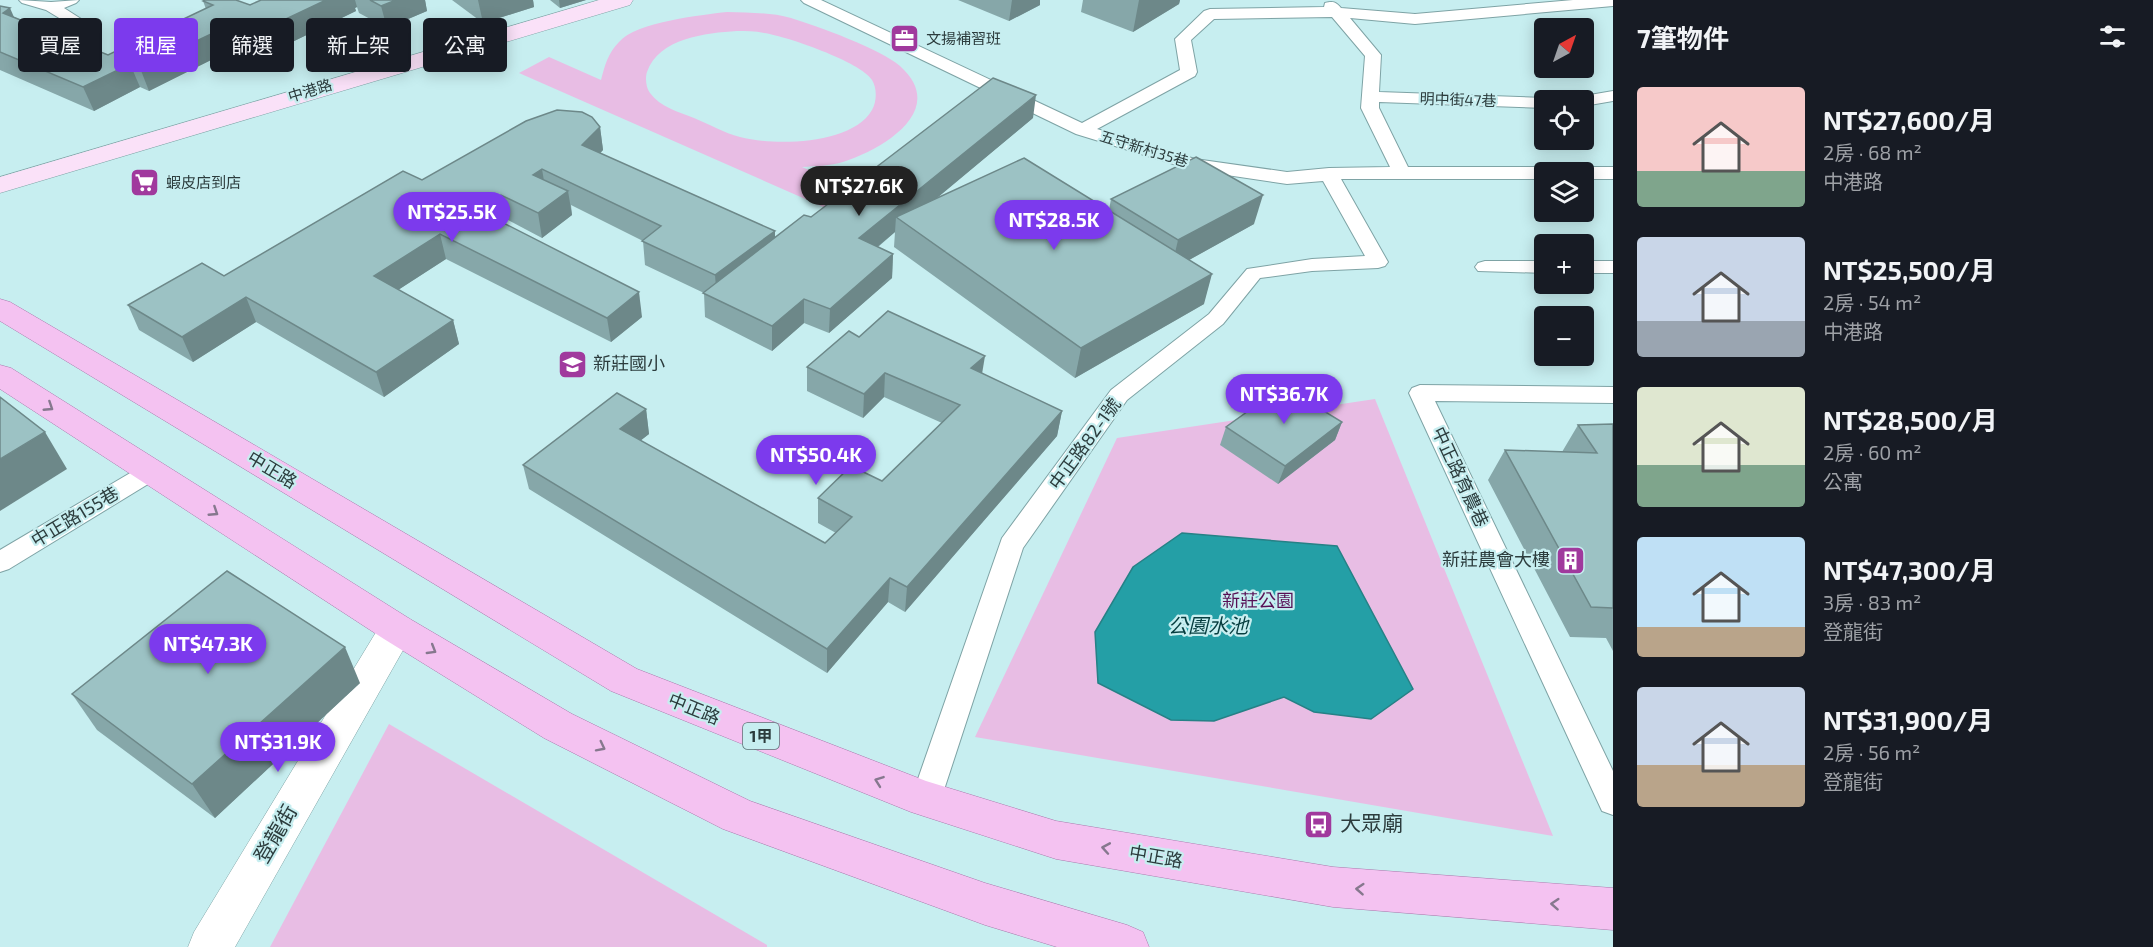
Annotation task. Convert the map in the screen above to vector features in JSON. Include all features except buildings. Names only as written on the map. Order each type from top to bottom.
[{"type":"main road","name":"中正路","points":[[0,308],[624,680],[926,799],[1056,840],[1334,887],[1613,909]]},
{"type":"main road","points":[[0,375],[397,629],[558,726],[738,816],[985,904],[1127,947]]},
{"type":"street","name":"中港路","points":[[0,185],[622,0]]},
{"type":"street","name":"登龍街","points":[[210,947],[397,629]]},
{"type":"lane","points":[[0,60],[81,24],[52,7],[27,0]]},
{"type":"lane","points":[[52,7],[70,0]]},
{"type":"lane","name":"五守新村35巷","points":[[809,0],[1082,130],[1193,164],[1287,178],[1329,174],[1402,172],[1534,173]]},
{"type":"lane","points":[[1082,130],[1189,72],[1183,39],[1210,14],[1330,6],[1415,19],[1613,1]]},
{"type":"lane","points":[[1330,6],[1373,55],[1370,108],[1402,172]]},
{"type":"lane","points":[[1594,99],[1613,96]]},
{"type":"lane","name":"明中街47巷","points":[[1371,97],[1534,103]]},
{"type":"lane","points":[[1594,173],[1613,173]]},
{"type":"lane","name":"中正路82-1號","points":[[926,799],[1011,545],[1119,395],[1216,319],[1254,273],[1312,265],[1378,262],[1329,174]]},
{"type":"lane","points":[[1485,267],[1534,267]]},
{"type":"lane","points":[[1594,267],[1613,267]]},
{"type":"lane","name":"中正路育農巷","points":[[1613,395],[1420,393],[1613,802]]},
{"type":"lane","name":"中正路155巷","points":[[0,562],[150,472]]},
{"type":"green space","points":[[727,12],[775,15],[816,26],[879,52],[900,66],[913,82],[917,98],[914,112],[905,126],[892,138],[876,148],[843,162],[802,167],[852,189],[828,209],[519,73],[549,57],[601,80],[612,50],[627,35],[654,25]],"holes":[[[740,31],[761,32],[789,39],[854,65],[874,83],[876,99],[872,110],[862,122],[830,136],[811,140],[772,142],[728,133],[670,109],[650,93],[646,83],[647,72],[662,52],[673,45],[698,36]]]},
{"type":"green space","name":"新莊公園","points":[[1375,399],[1553,836],[975,737],[1117,438]]},
{"type":"green space","points":[[389,724],[767,945],[767,947],[270,947]]},
{"type":"water","name":"公園水池","points":[[1182,533],[1337,546],[1413,689],[1371,719],[1314,712],[1284,697],[1214,721],[1171,720],[1098,683],[1095,632],[1133,567]]},
{"type":"place","name":"文揚補習班","points":[[905,39]]},
{"type":"place","name":"蝦皮店到店","points":[[145,183]]},
{"type":"place","name":"新莊國小","points":[[572,364]]},
{"type":"place","name":"新莊農會大樓","points":[[1571,560]]},
{"type":"place","name":"大眾廟","points":[[1319,824]]}]
